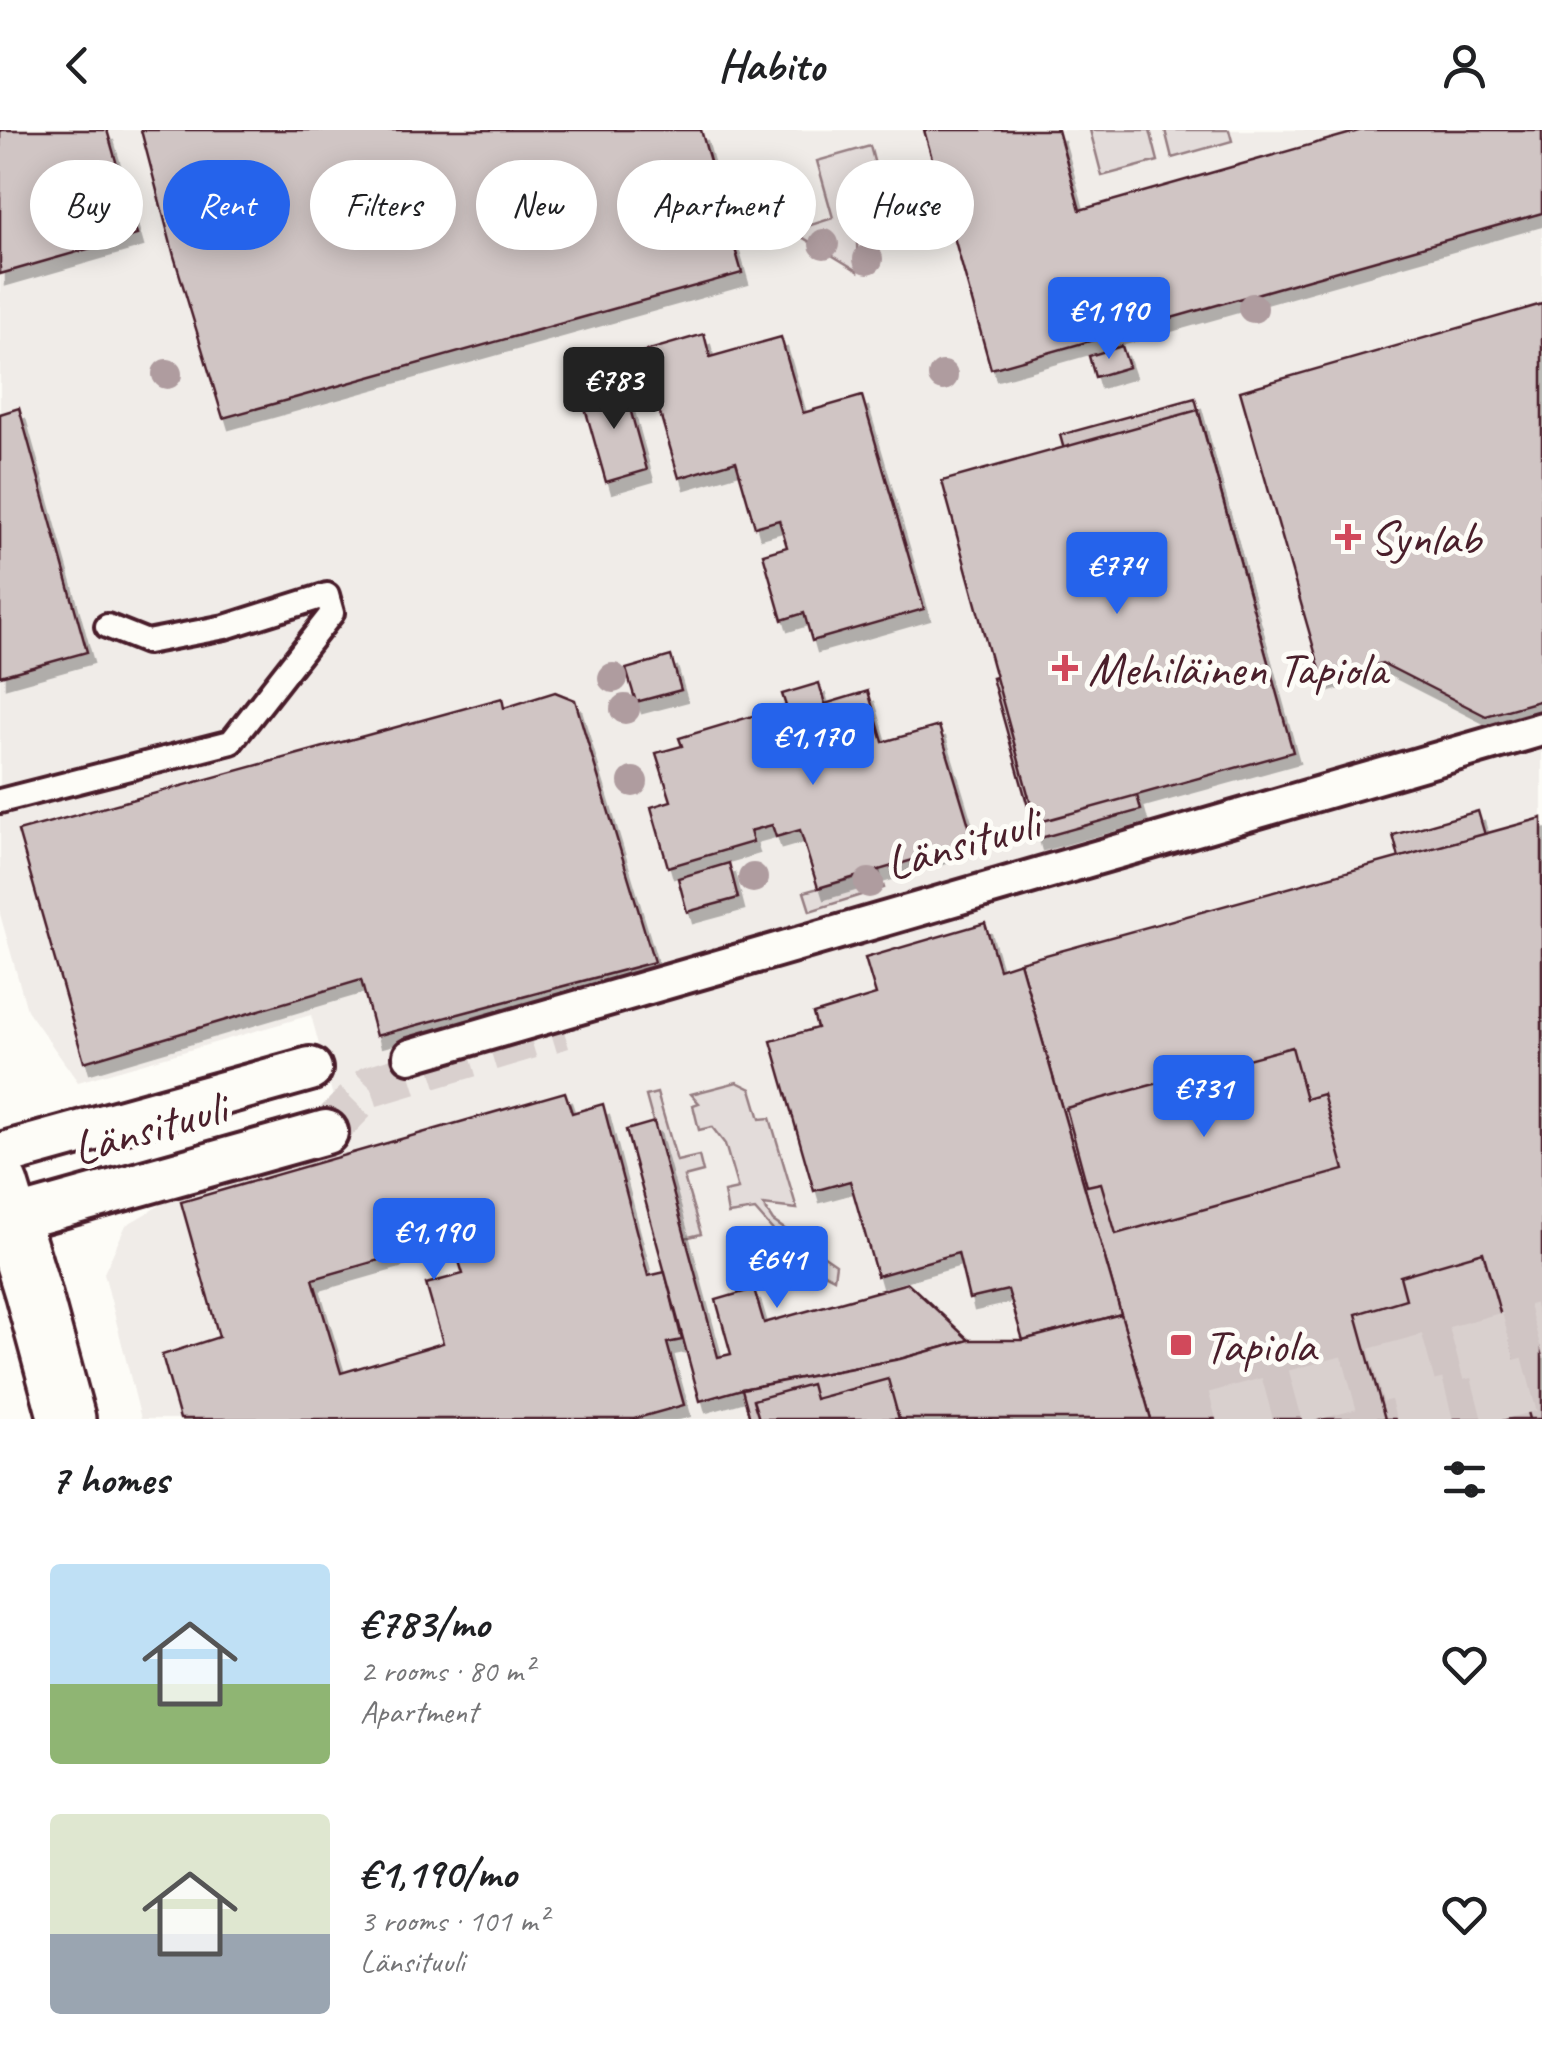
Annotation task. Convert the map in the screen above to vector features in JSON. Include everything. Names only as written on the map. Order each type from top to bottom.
[{"type":"main road","points":[[4,1208],[67,1419]]},
{"type":"street","name":"Länsituuli","points":[[410,1056],[1542,729]]},
{"type":"street","name":"Länsituuli","points":[[0,1155],[310,1069]]},
{"type":"street","name":"Länsituuli","points":[[4,1208],[326,1132]]},
{"type":"lane","points":[[0,801],[231,742],[332,612],[327,596],[225,628],[147,642],[107,626]]},
{"type":"shaded area","points":[[0,130],[1542,130],[1542,1419],[141,1419],[104,1273],[126,1225],[169,1200],[346,1145],[311,1015],[78,1082],[27,1010],[0,914]]},
{"type":"shaded area","points":[[1090,130],[1150,130],[1158,161],[1102,176]]},
{"type":"shaded area","points":[[1165,130],[1229,130],[1232,141],[1172,158]]},
{"type":"shaded area","points":[[870,146],[874,160],[836,160],[836,250],[857,250],[858,271],[816,246],[816,223],[833,218],[817,161]]},
{"type":"shaded area","points":[[879,871],[884,888],[810,911],[804,892]]},
{"type":"shaded area","points":[[737,1082],[751,1089],[760,1119],[770,1118],[797,1209],[763,1205],[773,1221],[836,1264],[834,1278],[799,1260],[755,1210],[728,1214],[724,1192],[738,1189],[725,1144],[712,1127],[699,1130],[693,1105],[699,1103],[691,1094]]},
{"type":"shaded area","points":[[657,1093],[677,1161],[699,1156],[703,1172],[684,1177],[701,1234],[685,1238],[646,1096]]},
{"type":"building","points":[[0,130],[107,130],[116,160],[30,160],[30,250],[84,250],[0,274]]},
{"type":"building","points":[[141,130],[701,130],[710,160],[617,160],[617,250],[735,250],[742,273],[223,418],[172,250],[290,250],[290,160],[163,160],[163,214]]},
{"type":"building","points":[[924,130],[1058,130],[1080,210],[1362,130],[1542,130],[1542,213],[991,369],[958,250],[974,250],[974,160],[932,160]]},
{"type":"building","points":[[1542,304],[1542,700],[1486,716],[1382,663],[1323,680],[1240,391]]},
{"type":"building","points":[[704,334],[710,357],[781,337],[803,413],[862,396],[924,609],[812,641],[804,613],[782,620],[763,554],[787,547],[779,520],[755,527],[736,461],[679,478],[642,352]]},
{"type":"building","points":[[1122,346],[1129,367],[1095,377],[1089,356]]},
{"type":"building","points":[[623,383],[647,470],[606,482],[581,394]]},
{"type":"building","points":[[1195,398],[1271,674],[1115,717],[1141,810],[1037,839],[992,678],[1118,644],[1060,435]]},
{"type":"building","points":[[19,408],[87,652],[0,676],[0,414]]},
{"type":"building","points":[[1198,410],[1293,752],[1036,823],[942,481]]},
{"type":"building","points":[[671,656],[681,690],[636,702],[626,669]]},
{"type":"building","points":[[819,683],[825,704],[868,691],[883,742],[939,726],[974,842],[818,888],[800,830],[776,837],[772,825],[750,831],[753,842],[668,867],[651,807],[671,801],[656,753],[682,746],[679,738],[786,706],[782,694]]},
{"type":"building","points":[[555,692],[575,700],[654,962],[376,1036],[361,980],[84,1062],[18,831],[502,698],[504,708]]},
{"type":"building","points":[[1478,811],[1485,835],[1536,820],[1542,842],[1542,1055],[1520,1061],[1516,1048],[1454,1065],[1393,835]]},
{"type":"building","points":[[1542,818],[1542,1419],[1151,1419],[1020,962]]},
{"type":"building","points":[[729,863],[738,898],[687,912],[678,878]]},
{"type":"building","points":[[985,923],[999,969],[1020,962],[1121,1314],[1023,1340],[1008,1290],[969,1299],[958,1253],[877,1276],[850,1181],[814,1191],[771,1041],[817,1028],[813,1014],[876,995],[865,958]]},
{"type":"building","points":[[1292,1047],[1306,1099],[1323,1094],[1344,1170],[1116,1234],[1101,1183],[1087,1186],[1066,1108]]},
{"type":"building","points":[[565,1092],[572,1113],[603,1104],[648,1276],[665,1272],[682,1340],[667,1343],[684,1405],[634,1419],[180,1419],[162,1355],[219,1337],[181,1202]],"holes":[[[452,1239],[463,1274],[426,1284],[443,1343],[341,1373],[313,1279]]]},
{"type":"building","points":[[654,1122],[718,1357],[731,1354],[716,1300],[754,1289],[764,1323],[908,1283],[969,1340],[900,1359],[742,1389],[700,1401],[626,1130]]},
{"type":"building","points":[[1483,1252],[1530,1419],[1385,1419],[1356,1314],[1406,1299],[1400,1276]]},
{"type":"building","points":[[1121,1314],[1151,1419],[750,1419],[742,1389],[900,1359],[969,1340],[1023,1340]]},
{"type":"building","points":[[888,1379],[899,1419],[759,1419],[753,1400],[811,1384],[815,1399]]},
{"type":"tunnel","points":[[326,1132],[371,1086],[563,1028]]},
{"type":"tunnel","points":[[1216,1419],[1542,1330]]},
{"type":"tunnel","points":[[1396,1419],[1542,1381]]},
{"type":"place","name":"Synlab","points":[[1348,537]]},
{"type":"place","name":"Mehiläinen Tapiola","points":[[1065,668]]},
{"type":"place","name":"Tapiola","points":[[1181,1345]]}]
